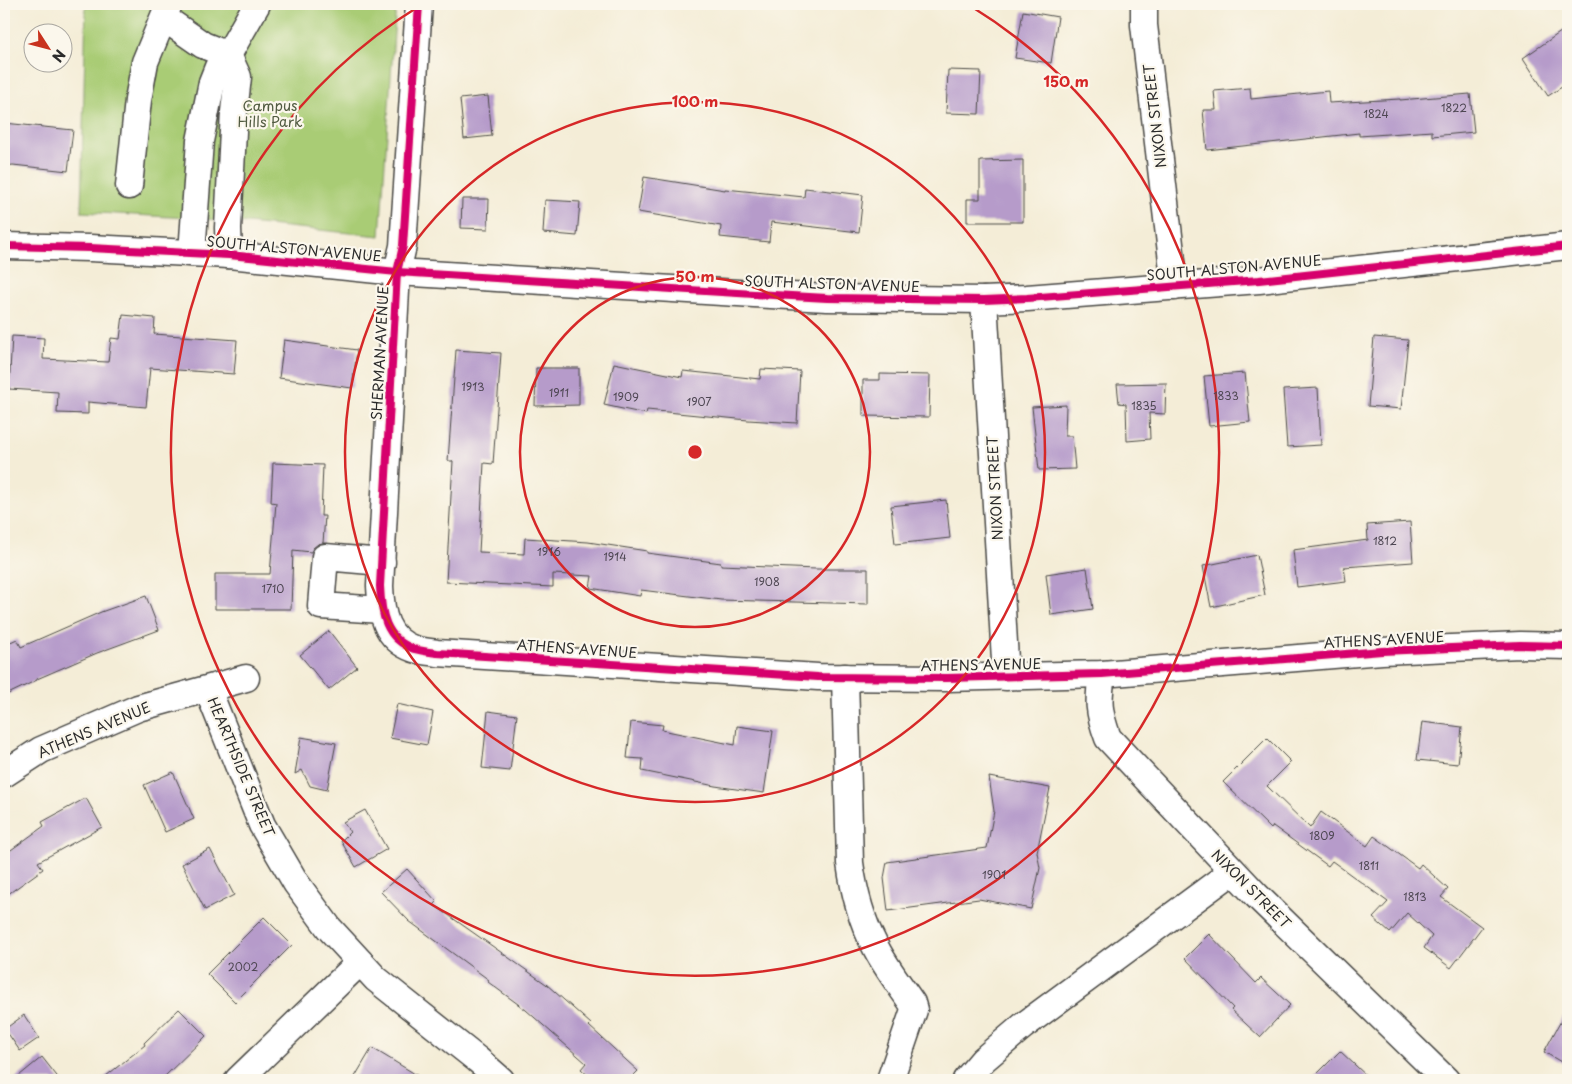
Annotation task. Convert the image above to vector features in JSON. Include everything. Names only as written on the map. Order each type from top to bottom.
[{"type":"street","points":[[192,253],[200,141],[212,82],[218,67],[228,55],[257,4]]},
{"type":"street","name":"SHERMAN AVENUE","points":[[396,640],[384,621],[380,595],[396,272],[402,246],[419,4]]},
{"type":"street","name":"NIXON STREET","points":[[1144,4],[1144,25],[1174,287]]},
{"type":"street","points":[[129,186],[138,100],[145,62],[166,11],[204,45],[228,55],[238,77],[234,112],[228,228],[229,254]]},
{"type":"street","name":"SOUTH ALSTON AVENUE","points":[[4,246],[229,254],[396,272],[818,298],[984,300],[1259,280],[1568,246]]},
{"type":"street","name":"NIXON STREET","points":[[984,300],[1006,677]]},
{"type":"street","points":[[382,562],[325,557],[321,606],[382,610]]},
{"type":"street","name":"ATHENS AVENUE","points":[[396,640],[413,649],[437,653],[818,677],[947,678],[1102,674],[1382,651],[1520,645],[1568,646]]},
{"type":"street","name":"NIXON STREET","points":[[1102,674],[1098,701],[1108,738],[1233,871],[1446,1080]]},
{"type":"street","points":[[845,677],[849,854],[852,884],[865,926],[875,946],[912,1003],[914,1010],[890,1080]]},
{"type":"street","name":"ATHENS AVENUE","points":[[4,774],[41,750],[120,716],[147,706],[246,678]]},
{"type":"street","name":"HEARTHSIDE STREET","points":[[208,690],[262,824],[296,883],[329,928],[376,979],[501,1080]]},
{"type":"street","points":[[966,1080],[983,1060],[1023,1026],[1233,871]]},
{"type":"street","points":[[238,1080],[360,962]]},
{"type":"green space","name":"Campus Hills Park","points":[[86,4],[396,4],[380,236],[206,219],[81,212]]},
{"type":"building","points":[[1023,11],[1058,17],[1051,63],[1015,58]]},
{"type":"building","points":[[1568,27],[1568,83],[1548,96],[1523,58]]},
{"type":"building","points":[[948,70],[981,71],[979,114],[946,113]]},
{"type":"building","points":[[1250,88],[1251,99],[1328,91],[1329,103],[1400,100],[1470,94],[1474,132],[1432,136],[1432,131],[1359,136],[1359,133],[1207,150],[1203,110],[1216,110],[1214,91]]},
{"type":"building","points":[[488,96],[492,136],[464,139],[460,99]]},
{"type":"building","points":[[4,123],[73,130],[68,171],[13,165],[4,166]]},
{"type":"building","points":[[1023,160],[1023,222],[967,222],[967,199],[980,199],[980,161]]},
{"type":"building","points":[[644,177],[725,190],[804,197],[805,188],[863,195],[859,232],[771,222],[769,242],[720,237],[721,226],[638,212]]},
{"type":"building","points":[[462,199],[489,199],[488,229],[461,228]]},
{"type":"building","points":[[545,200],[580,202],[577,236],[543,233]]},
{"type":"building","points":[[123,315],[155,318],[154,334],[237,340],[234,374],[150,368],[146,407],[88,402],[88,414],[57,413],[58,392],[9,389],[12,336],[44,338],[43,359],[108,362],[111,338],[120,339]]},
{"type":"building","points":[[1374,337],[1408,340],[1401,409],[1368,406]]},
{"type":"building","points":[[284,340],[357,350],[352,388],[279,378]]},
{"type":"building","points":[[456,350],[501,353],[493,464],[484,463],[479,552],[524,554],[525,538],[588,542],[647,551],[647,553],[721,563],[721,565],[868,569],[868,604],[721,600],[641,590],[640,596],[590,588],[592,576],[553,574],[553,587],[446,582],[453,461],[448,461]]},
{"type":"building","points":[[614,363],[682,377],[683,371],[760,379],[761,369],[800,371],[797,423],[647,410],[646,414],[604,405]]},
{"type":"building","points":[[536,368],[579,368],[579,405],[535,406]]},
{"type":"building","points":[[1245,373],[1250,422],[1209,426],[1204,376]]},
{"type":"building","points":[[880,374],[930,375],[929,417],[863,416],[863,380],[880,380]]},
{"type":"building","points":[[1166,383],[1165,414],[1149,413],[1150,439],[1127,441],[1126,404],[1119,403],[1117,384]]},
{"type":"building","points":[[1318,388],[1321,445],[1287,447],[1283,390]]},
{"type":"building","points":[[1066,405],[1065,436],[1072,436],[1075,469],[1039,470],[1032,407]]},
{"type":"building","points":[[273,463],[323,465],[321,516],[325,516],[323,543],[318,544],[311,552],[293,550],[291,609],[215,609],[215,574],[270,574],[276,503],[271,502]]},
{"type":"building","points":[[946,500],[950,538],[895,544],[891,506]]},
{"type":"building","points":[[1410,522],[1413,562],[1344,567],[1346,581],[1297,587],[1293,550],[1368,540],[1367,525]]},
{"type":"building","points":[[1257,555],[1265,595],[1211,607],[1203,566]]},
{"type":"building","points":[[1087,568],[1093,609],[1051,615],[1046,574]]},
{"type":"building","points":[[146,596],[159,630],[97,653],[37,679],[4,696],[4,645],[17,639],[21,647],[101,612]]},
{"type":"building","points":[[329,631],[357,667],[329,690],[300,655]]},
{"type":"building","points":[[397,704],[433,712],[427,745],[390,738]]},
{"type":"building","points":[[488,711],[517,715],[510,771],[482,768]]},
{"type":"building","points":[[631,722],[663,725],[662,730],[735,745],[737,726],[773,731],[764,793],[715,786],[642,771],[643,759],[627,758]]},
{"type":"building","points":[[1422,722],[1462,727],[1458,764],[1417,760]]},
{"type":"building","points":[[301,737],[336,743],[327,790],[310,786],[302,770],[295,774]]},
{"type":"building","points":[[1267,738],[1291,762],[1267,786],[1310,828],[1321,812],[1367,846],[1374,836],[1418,868],[1421,864],[1448,889],[1441,897],[1482,927],[1451,968],[1424,948],[1432,936],[1407,913],[1390,933],[1373,918],[1388,902],[1332,861],[1328,866],[1273,826],[1271,829],[1223,782]]},
{"type":"building","points":[[173,772],[194,819],[165,832],[144,785]]},
{"type":"building","points":[[989,777],[1050,788],[1037,852],[1040,868],[1031,909],[979,899],[888,911],[884,878],[887,862],[987,848],[994,811]]},
{"type":"building","points":[[86,798],[102,827],[38,862],[43,869],[4,897],[4,855],[44,826],[42,822]]},
{"type":"building","points":[[365,810],[387,849],[356,867],[341,841],[350,832],[343,822]]},
{"type":"building","points":[[210,849],[234,895],[205,910],[182,864]]},
{"type":"building","points":[[407,869],[437,902],[434,905],[546,984],[591,1024],[589,1026],[638,1071],[629,1080],[593,1080],[581,1069],[586,1063],[526,1010],[409,921],[381,892]]},
{"type":"building","points":[[264,917],[292,945],[235,1002],[207,974]]},
{"type":"building","points":[[1209,934],[1256,983],[1261,978],[1290,1005],[1260,1037],[1231,1010],[1233,1008],[1185,958]]},
{"type":"building","points":[[1568,1008],[1568,1066],[1544,1052]]},
{"type":"building","points":[[179,1009],[206,1036],[161,1080],[101,1080],[145,1045],[144,1043]]},
{"type":"building","points":[[24,1015],[39,1038],[20,1051],[5,1029]]},
{"type":"building","points":[[372,1048],[425,1080],[353,1080]]},
{"type":"building","points":[[1340,1051],[1371,1080],[1311,1080]]},
{"type":"building","points":[[42,1057],[60,1080],[14,1080]]},
{"type":"cycle path","points":[[419,4],[403,246],[397,272],[380,586],[386,624],[404,645],[417,650],[437,653],[818,677],[947,678],[1102,674],[1382,651],[1520,645],[1568,646]]},
{"type":"cycle path","points":[[4,246],[229,255],[397,272],[754,294],[827,298],[984,300],[1259,280],[1568,246]]}]
